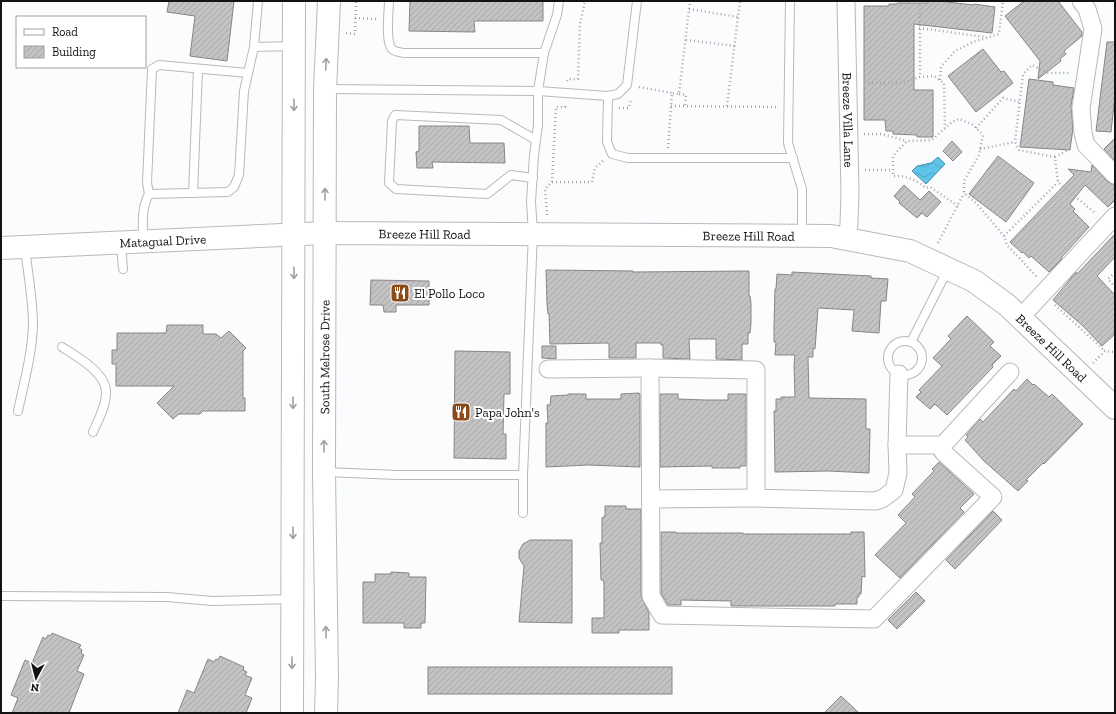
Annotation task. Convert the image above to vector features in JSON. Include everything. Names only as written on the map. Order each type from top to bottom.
[{"type":"main road","points":[[292,713],[294,1]]},
{"type":"main road","name":"South Melrose Drive","points":[[326,713],[327,678],[324,472],[325,89],[329,1]]},
{"type":"main road","name":"Matagual Drive","points":[[1,248],[325,233]]},
{"type":"main road","name":"Breeze Hill Road","points":[[325,233],[540,233],[831,236],[910,251],[974,281],[1007,306],[1115,408]]},
{"type":"street","name":"Breeze Villa Lane","points":[[846,1],[850,192],[847,239]]},
{"type":"street","points":[[1081,1],[1086,9],[1093,29],[1081,108],[1083,133],[1086,145],[1115,176]]},
{"type":"street","points":[[1020,318],[1111,220]]},
{"type":"street","points":[[650,368],[651,596],[662,615],[874,619],[993,497],[943,452],[943,446],[1010,372]]},
{"type":"street","points":[[548,369],[650,368],[756,370],[756,498]]},
{"type":"street","points":[[651,499],[756,498],[875,501],[882,499],[894,490],[898,473],[898,374]]},
{"type":"street","points":[[897,445],[943,446]]},
{"type":"lane","points":[[149,194],[228,192],[234,187],[239,175],[244,90],[254,47],[258,1]]},
{"type":"lane","points":[[389,1],[388,41],[391,48],[396,51],[404,53],[544,53]]},
{"type":"lane","points":[[523,513],[523,475],[540,233],[531,202],[538,124],[538,92],[544,53],[557,15],[559,1]]},
{"type":"lane","points":[[325,89],[538,92],[608,96],[618,94],[627,84],[637,1]]},
{"type":"lane","points":[[790,1],[788,143],[802,189],[802,236]]},
{"type":"lane","points":[[254,47],[294,46]]},
{"type":"lane","points":[[143,242],[142,218],[149,194],[147,183],[152,69],[159,65],[248,73]]},
{"type":"lane","points":[[193,193],[198,69]]},
{"type":"lane","points":[[608,96],[607,142],[612,154],[628,158],[793,158]]},
{"type":"lane","points":[[533,178],[511,176],[487,194],[396,189],[389,183],[392,121],[395,116],[501,120],[536,140]]},
{"type":"lane","points":[[121,243],[123,269]]},
{"type":"lane","points":[[18,411],[30,350],[33,325],[25,247]]},
{"type":"lane","points":[[911,342],[948,269]]},
{"type":"lane","points":[[905,341],[911,342],[915,344],[921,353],[921,364],[914,373],[908,375],[898,374],[892,370],[887,360],[890,348],[894,344],[905,341]]},
{"type":"lane","points":[[62,347],[87,363],[102,379],[106,392],[103,408],[93,432]]},
{"type":"lane","points":[[324,472],[397,475],[523,475]]},
{"type":"lane","points":[[1,596],[167,597],[212,601],[292,599]]},
{"type":"path","points":[[355,34],[356,1]]},
{"type":"path","points":[[540,233],[545,189],[552,182],[556,107],[565,107],[568,79],[578,79],[580,24],[585,1]]},
{"type":"path","points":[[679,94],[690,1]]},
{"type":"path","points":[[727,106],[740,1]]},
{"type":"path","points":[[920,1],[920,76]]},
{"type":"path","points":[[940,80],[941,67],[955,51],[973,42],[999,34],[1003,1]]},
{"type":"path","points":[[690,9],[738,17]]},
{"type":"path","points":[[356,18],[388,19]]},
{"type":"path","points":[[919,28],[988,37]]},
{"type":"path","points":[[686,40],[734,46]]},
{"type":"path","points":[[1085,143],[1055,157],[1019,150],[1015,142],[1023,74],[1032,65],[1048,73],[1086,73]]},
{"type":"path","points":[[848,83],[902,83],[920,76],[934,76],[944,83],[944,129]]},
{"type":"path","points":[[627,84],[686,95],[685,106]]},
{"type":"path","points":[[667,158],[672,93]]},
{"type":"path","points":[[976,128],[1002,98],[1019,102]]},
{"type":"path","points":[[671,106],[789,107]]},
{"type":"path","points":[[849,134],[881,134],[907,141],[932,140],[952,122],[959,119],[972,124],[982,135],[979,156],[964,181],[964,193],[928,259]]},
{"type":"path","points":[[907,141],[893,156],[893,176],[902,175],[917,180],[926,188],[930,187],[958,206]]},
{"type":"path","points":[[980,150],[1015,142]]},
{"type":"path","points":[[552,182],[592,182],[595,168],[612,154]]},
{"type":"path","points":[[1055,157],[1058,182],[1111,220]]},
{"type":"path","points":[[879,171],[892,170]]},
{"type":"path","points":[[1004,236],[1058,182]]},
{"type":"path","points":[[964,193],[976,203],[1004,236],[1007,245],[1045,291],[1105,351],[1113,352],[1115,350]]},
{"type":"path","points":[[1115,272],[1108,280],[1115,287]]},
{"type":"path","points":[[1081,376],[1105,351]]},
{"type":"water","points":[[938,157],[945,164],[926,184],[912,171],[917,166],[931,163]]},
{"type":"building","points":[[169,1],[234,1],[227,61],[190,56],[195,16],[167,12]]},
{"type":"building","points":[[410,1],[543,1],[543,21],[474,21],[475,32],[409,31]]},
{"type":"building","points":[[928,1],[947,1],[995,7],[992,33],[914,24],[914,90],[933,90],[933,137],[893,134],[893,131],[886,131],[885,120],[864,120],[864,6],[889,6],[889,4],[897,3],[928,3]]},
{"type":"building","points":[[1024,1],[1058,1],[1082,32],[1082,36],[1064,51],[1066,54],[1060,59],[1061,61],[1038,79],[1040,61],[1005,16]]},
{"type":"building","points":[[1107,42],[1115,42],[1115,96],[1111,132],[1096,131]]},
{"type":"building","points":[[983,49],[1001,72],[1004,71],[1013,83],[976,112],[948,76]]},
{"type":"building","points":[[1029,79],[1053,82],[1053,85],[1074,88],[1071,106],[1073,128],[1070,150],[1020,147]]},
{"type":"building","points":[[419,126],[469,126],[470,143],[504,143],[505,163],[432,162],[433,168],[417,168],[416,152],[419,151]]},
{"type":"building","points":[[1115,138],[1115,161],[1104,149]]},
{"type":"building","points":[[952,141],[962,152],[953,161],[943,151]]},
{"type":"building","points":[[998,156],[1034,183],[1006,222],[969,194]]},
{"type":"building","points":[[1092,165],[1108,182],[1115,185],[1115,200],[1108,207],[1085,185],[1070,204],[1075,209],[1073,211],[1089,227],[1049,272],[1031,256],[1029,258],[1010,242],[1074,175],[1068,169],[1091,172]]},
{"type":"building","points":[[904,185],[920,200],[929,191],[941,202],[927,217],[922,213],[917,218],[899,203],[900,202],[894,196]]},
{"type":"building","points":[[1115,234],[1115,257],[1097,276],[1115,295],[1115,334],[1102,346],[1083,326],[1053,300],[1076,272],[1077,274]]},
{"type":"building","points":[[546,270],[633,272],[749,271],[751,323],[750,333],[748,333],[748,344],[742,344],[742,360],[716,359],[716,339],[689,339],[690,359],[663,358],[663,345],[661,345],[661,343],[636,343],[636,358],[609,358],[609,344],[607,343],[550,344]]},
{"type":"building","points":[[792,272],[871,276],[871,278],[888,279],[886,301],[881,301],[879,333],[852,331],[854,310],[818,308],[815,349],[813,348],[813,357],[808,357],[809,398],[866,399],[866,429],[870,429],[869,473],[829,471],[775,472],[774,411],[776,411],[776,399],[781,399],[781,397],[795,397],[795,355],[775,355],[775,289],[777,274],[792,275]]},
{"type":"building","name":"El Pollo Loco","points":[[371,280],[429,281],[429,305],[396,305],[396,312],[384,312],[383,305],[370,305]]},
{"type":"building","points":[[967,316],[994,342],[990,346],[1001,356],[992,365],[993,367],[947,415],[935,404],[930,409],[916,397],[921,392],[919,390],[942,366],[933,358],[951,339],[948,336]]},
{"type":"building","points":[[167,325],[203,325],[203,334],[216,334],[221,338],[229,331],[246,348],[243,351],[243,398],[245,398],[245,411],[203,411],[200,414],[179,414],[173,419],[157,403],[174,386],[116,386],[116,364],[112,364],[112,350],[117,350],[117,333],[166,333]]},
{"type":"building","points":[[542,346],[556,346],[556,359],[542,358]]},
{"type":"building","points":[[455,351],[510,352],[510,394],[504,394],[503,434],[506,434],[506,459],[454,458]]},
{"type":"building","points":[[1027,379],[1049,397],[1052,394],[1083,424],[1044,464],[1043,463],[1026,480],[1028,481],[1018,491],[984,461],[965,440],[968,437],[966,435],[980,419],[983,422],[1014,389],[1016,391]]},
{"type":"building","points":[[639,393],[640,467],[588,465],[546,467],[546,423],[548,423],[547,405],[550,405],[551,396],[586,394],[586,399],[621,399],[621,394]]},
{"type":"building","points":[[660,394],[678,394],[678,399],[728,400],[728,394],[746,394],[746,466],[740,466],[740,468],[712,468],[712,466],[660,467]]},
{"type":"building","points":[[939,462],[974,494],[960,508],[964,512],[900,578],[875,555],[906,523],[898,515],[915,497],[912,494],[934,471],[932,469]]},
{"type":"building","points":[[605,506],[626,506],[626,509],[641,509],[641,596],[649,613],[649,630],[619,630],[619,633],[592,633],[592,618],[604,618],[604,583],[603,580],[601,580],[600,543],[602,543],[602,518],[605,516]]},
{"type":"building","points":[[993,511],[1002,520],[955,569],[946,560]]},
{"type":"building","points":[[661,532],[851,534],[851,532],[864,532],[865,577],[862,576],[861,594],[857,597],[857,604],[835,604],[835,606],[731,606],[731,601],[681,600],[681,605],[668,605],[661,593]]},
{"type":"building","points":[[530,540],[572,540],[572,623],[519,622],[524,566],[519,558],[519,551],[523,544]]},
{"type":"building","points":[[391,572],[409,573],[409,577],[426,577],[425,623],[421,623],[421,628],[404,628],[404,623],[363,623],[363,582],[375,582],[375,574],[391,574]]},
{"type":"building","points":[[916,592],[925,601],[897,629],[888,620]]},
{"type":"building","points":[[52,633],[81,645],[79,648],[82,650],[81,653],[84,655],[77,671],[84,674],[69,713],[12,713],[18,698],[11,695],[25,660],[32,663],[43,637],[46,639],[48,635],[51,636]]},
{"type":"building","points":[[220,656],[244,667],[243,670],[247,672],[245,675],[252,678],[245,695],[252,698],[246,713],[178,713],[187,690],[194,693],[208,659],[214,662],[216,659],[218,660]]},
{"type":"building","points":[[428,667],[672,667],[672,694],[428,694]]},
{"type":"building","points":[[841,696],[859,713],[824,713]]},
{"type":"place","name":"El Pollo Loco","points":[[400,293]]},
{"type":"place","name":"Papa John's","points":[[461,412]]}]
